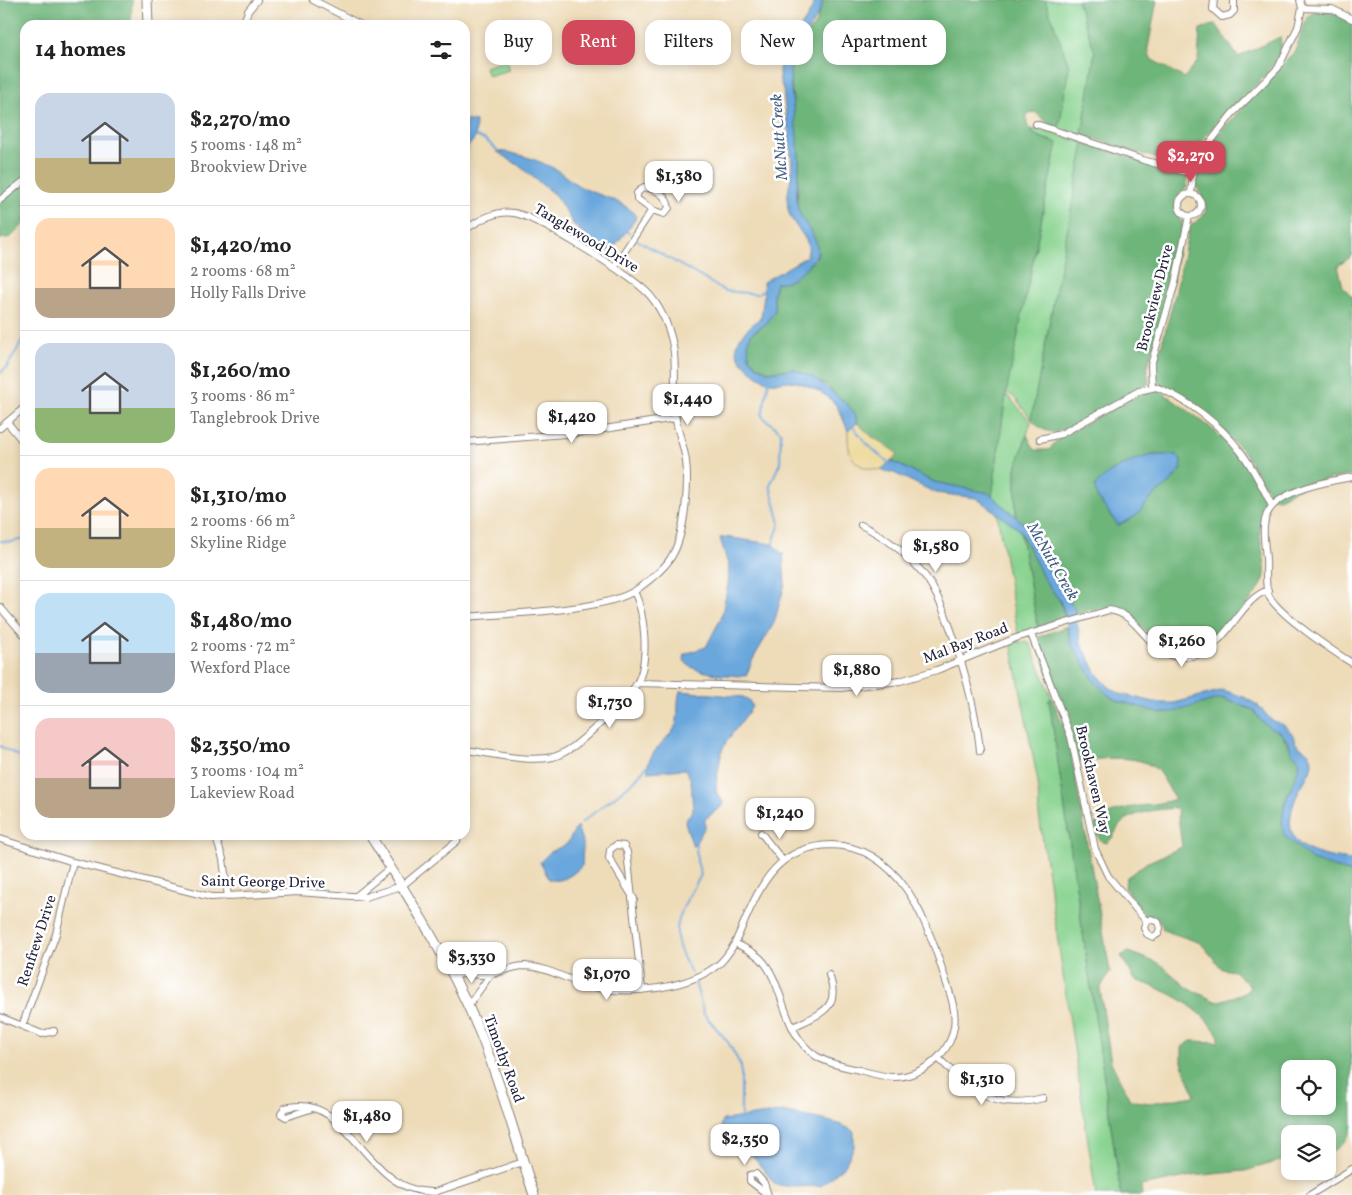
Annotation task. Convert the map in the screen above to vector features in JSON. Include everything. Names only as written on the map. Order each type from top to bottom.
[{"type":"main road","points":[[147,0],[148,20]]},
{"type":"main road","name":"Timothy Road","points":[[373,840],[454,976],[468,1006],[491,1060],[534,1195]]},
{"type":"street","points":[[245,20],[248,11],[257,0]]},
{"type":"street","points":[[313,0],[351,20]]},
{"type":"street","points":[[1214,0],[1213,9],[1222,17],[1230,15],[1234,11],[1234,0]]},
{"type":"street","name":"Brookview Drive","points":[[1191,193],[1193,174],[1202,153],[1232,114],[1278,68],[1298,27],[1302,8],[1300,0]]},
{"type":"street","points":[[1302,8],[1332,10],[1352,18]]},
{"type":"street","points":[[1036,124],[1143,160],[1193,174]]},
{"type":"street","points":[[0,200],[20,184]]},
{"type":"street","points":[[644,187],[660,192],[668,202],[669,208],[664,214],[652,210],[637,199],[637,193],[644,187]]},
{"type":"street","name":"Brookview Drive","points":[[1191,193],[1199,198],[1201,206],[1198,213],[1189,216],[1182,213],[1178,203],[1182,196],[1191,193]]},
{"type":"street","points":[[614,267],[652,210]]},
{"type":"street","name":"Tanglewood Drive","points":[[470,227],[495,214],[514,213],[538,223],[614,267],[649,294],[665,321],[675,356],[676,418],[687,469],[680,534],[673,554],[668,562],[634,591],[592,604],[470,616]]},
{"type":"street","name":"Brookview Drive","points":[[1152,386],[1152,365],[1175,283],[1189,216]]},
{"type":"street","points":[[1040,439],[1061,434],[1152,386],[1160,388],[1188,405],[1232,441],[1252,468],[1272,506]]},
{"type":"street","points":[[0,428],[20,411]]},
{"type":"street","points":[[470,442],[578,433],[676,418]]},
{"type":"street","points":[[7,422],[20,438]]},
{"type":"street","points":[[1352,478],[1314,485],[1284,498],[1272,506],[1267,514],[1264,529],[1268,590],[1273,602],[1312,636],[1352,663]]},
{"type":"street","points":[[861,525],[897,548],[926,578],[938,597],[960,661],[980,751]]},
{"type":"street","name":"Mal Bay Road","points":[[637,683],[849,687],[900,681],[960,661],[998,645],[1108,610],[1116,611],[1134,622],[1162,653],[1192,657],[1212,646],[1257,596],[1268,590]]},
{"type":"street","points":[[470,751],[530,758],[555,757],[589,734],[620,705],[637,683],[643,660],[641,609],[634,591]]},
{"type":"street","points":[[0,607],[20,630]]},
{"type":"street","name":"Brookhaven Way","points":[[1031,634],[1071,737],[1095,849],[1108,876],[1146,921]]},
{"type":"street","points":[[760,833],[783,861]]},
{"type":"street","name":"Saint George Drive","points":[[0,838],[73,862],[194,894],[228,897],[298,892],[354,897],[383,892],[402,886]]},
{"type":"street","points":[[217,840],[223,859],[228,897]]},
{"type":"street","points":[[402,886],[458,841]]},
{"type":"street","points":[[634,899],[609,858],[610,850],[616,845],[624,846],[627,852],[634,899],[642,990]]},
{"type":"street","points":[[454,976],[462,973],[491,974],[525,966],[538,968],[590,986],[608,990],[642,990],[701,975],[720,963],[735,943],[764,881],[783,861],[800,851],[817,846],[852,847],[876,858],[904,885],[926,922],[954,1008],[954,1027],[951,1038],[938,1058],[922,1070],[904,1077],[876,1075],[823,1060],[801,1042],[765,964],[754,953],[735,943]]},
{"type":"street","name":"Renfrew Drive","points":[[22,1026],[56,934],[73,862]]},
{"type":"street","points":[[354,897],[390,868]]},
{"type":"street","points":[[468,1006],[491,974]]},
{"type":"street","points":[[793,1028],[830,1006],[834,991],[829,975]]},
{"type":"street","points":[[0,1017],[42,1034],[54,1031]]},
{"type":"street","points":[[938,1058],[966,1084],[986,1096],[1018,1103],[1043,1098]]},
{"type":"street","points":[[310,1109],[323,1114],[337,1124],[389,1182],[404,1191],[424,1194],[524,1162]]},
{"type":"street","points":[[1310,1195],[1352,1169]]},
{"type":"green space","points":[[0,0],[132,0],[131,20],[20,20],[20,228],[11,237],[0,239]]},
{"type":"green space","points":[[823,0],[1045,0],[1069,66],[1059,128],[1049,124],[1035,112],[1028,114],[1027,121],[1030,130],[1040,137],[1057,143],[1006,394],[992,497],[988,493],[934,482],[891,461],[898,454],[871,436],[857,423],[855,414],[826,385],[793,369],[769,372],[756,365],[749,357],[748,341],[752,333],[759,329],[775,311],[773,294],[776,283],[792,279],[816,259],[818,252],[815,241],[797,206],[799,162],[790,71],[791,65],[813,65],[813,27],[816,23]]},
{"type":"green space","points":[[1045,0],[1077,0],[1095,52],[1082,135],[1059,128],[1069,66]]},
{"type":"green space","points":[[1077,0],[1157,0],[1148,48],[1151,59],[1184,78],[1198,61],[1200,29],[1216,24],[1238,57],[1280,37],[1282,52],[1263,78],[1220,118],[1194,152],[1175,164],[1082,135],[1095,52]]},
{"type":"green space","points":[[1317,11],[1336,14],[1352,23],[1352,256],[1338,266],[1343,287],[1352,296],[1352,475],[1308,483],[1277,499],[1272,498],[1245,453],[1196,406],[1156,382],[1155,370],[1176,291],[1189,229],[1201,218],[1206,210],[1206,205],[1195,184],[1198,166],[1217,135],[1295,51],[1307,17]]},
{"type":"green space","points":[[508,65],[509,70],[488,76],[485,67]]},
{"type":"green space","points":[[1030,129],[1046,131],[1084,143],[1031,419],[1014,397],[1006,392],[1057,143],[1037,136]]},
{"type":"green space","points":[[1084,143],[1187,175],[1187,187],[1178,197],[1175,205],[1183,225],[1173,279],[1147,369],[1149,382],[1147,385],[1064,430],[1050,432],[1042,429],[1031,419]]},
{"type":"green space","points":[[1159,390],[1213,430],[1236,452],[1256,481],[1267,505],[1260,527],[1260,540],[1265,567],[1264,580],[1261,586],[1225,630],[1207,647],[1190,654],[1179,655],[1165,650],[1134,619],[1118,610],[1100,608],[1076,615],[1074,608],[1051,572],[1034,537],[1016,517],[1016,468],[1027,435],[1035,450],[1049,450],[1058,439],[1143,392]],"holes":[[[1153,455],[1177,455],[1181,460],[1181,469],[1172,481],[1152,497],[1136,516],[1118,525],[1097,497],[1103,479],[1124,466]]]},
{"type":"green space","points":[[1006,394],[1031,422],[1016,468],[1016,517],[992,497]]},
{"type":"green space","points":[[997,513],[1020,530],[1038,628],[1018,634]]},
{"type":"green space","points":[[1020,530],[1044,579],[1060,601],[1066,620],[1038,628]]},
{"type":"green space","points":[[1067,626],[1071,644],[1096,683],[1108,695],[1119,701],[1135,705],[1203,703],[1221,698],[1254,710],[1263,722],[1282,735],[1291,750],[1301,761],[1298,774],[1285,800],[1282,824],[1312,860],[1352,873],[1352,939],[1350,948],[1352,1126],[1346,1139],[1336,1149],[1336,1125],[1281,1125],[1281,1161],[1245,1171],[1192,1176],[1141,1186],[1142,1195],[1121,1195],[1049,700],[1052,698],[1068,737],[1110,971],[1100,989],[1111,1062],[1130,1100],[1149,1103],[1195,1096],[1182,1062],[1182,1047],[1191,1041],[1218,1042],[1219,1036],[1202,1016],[1183,1001],[1160,989],[1135,980],[1121,956],[1128,952],[1160,964],[1188,988],[1217,1002],[1246,992],[1250,986],[1234,971],[1222,969],[1201,943],[1163,930],[1159,920],[1151,915],[1144,914],[1125,888],[1126,878],[1146,863],[1182,847],[1177,808],[1148,811],[1132,816],[1121,824],[1107,843],[1101,841],[1095,832],[1094,825],[1102,818],[1122,809],[1175,799],[1159,772],[1148,764],[1119,758],[1079,761],[1038,644],[1039,637]]},
{"type":"green space","points":[[1011,642],[1026,642],[1030,644],[1052,698],[1049,700],[1121,1195],[1096,1195],[1039,815],[1038,782]]},
{"type":"sand","points":[[857,423],[871,436],[898,454],[881,470],[858,464],[851,455],[848,431]]},
{"type":"water","points":[[815,0],[823,0],[813,22],[813,20],[806,20]]},
{"type":"water","points":[[780,65],[791,65],[791,94],[799,151],[797,203],[800,214],[816,242],[817,254],[810,264],[794,278],[776,283],[773,294],[775,310],[767,323],[752,333],[748,341],[749,357],[756,365],[769,372],[793,369],[813,377],[845,402],[855,414],[857,423],[848,431],[838,409],[829,398],[800,383],[790,381],[771,382],[762,378],[748,368],[737,353],[738,341],[742,335],[761,317],[764,295],[763,282],[806,257],[808,251],[806,240],[792,219],[788,207],[792,167],[783,89],[779,76]]},
{"type":"water","points":[[470,121],[476,122],[475,138],[470,144]]},
{"type":"water","points":[[496,151],[519,155],[548,166],[581,187],[624,205],[636,215],[635,220],[615,246],[607,251],[599,248],[574,225],[556,196],[518,165]]},
{"type":"water","points":[[1153,455],[1177,455],[1181,460],[1181,469],[1172,481],[1152,497],[1136,516],[1118,525],[1097,497],[1095,487],[1113,471],[1138,459]]},
{"type":"water","points":[[891,461],[934,482],[989,493],[1025,525],[1034,537],[1051,572],[1074,608],[1081,643],[1097,674],[1108,686],[1120,694],[1159,703],[1174,703],[1223,690],[1244,697],[1259,706],[1272,721],[1287,727],[1297,745],[1312,758],[1312,766],[1298,793],[1292,810],[1290,824],[1293,835],[1300,844],[1309,850],[1321,855],[1352,860],[1352,873],[1312,860],[1284,835],[1283,814],[1300,761],[1279,731],[1270,728],[1260,720],[1254,710],[1221,698],[1177,711],[1161,713],[1119,701],[1108,695],[1096,683],[1071,644],[1066,617],[1060,601],[1044,579],[1020,530],[976,498],[936,493],[894,473],[881,470]]},
{"type":"water","points":[[725,537],[772,544],[783,554],[785,584],[774,623],[753,659],[746,676],[722,675],[703,671],[688,665],[684,660],[685,654],[706,647],[721,618],[728,585],[729,568],[720,538]]},
{"type":"water","points":[[680,691],[743,697],[749,700],[752,707],[722,750],[716,792],[723,802],[721,807],[705,819],[705,827],[693,847],[685,822],[686,818],[693,811],[691,780],[685,769],[648,772],[648,766],[653,754],[676,725]]},
{"type":"water","points":[[577,826],[583,844],[582,866],[563,879],[549,879],[540,862],[550,852],[567,844]]},
{"type":"water","points":[[783,1112],[831,1122],[854,1132],[854,1147],[845,1165],[821,1186],[791,1187],[775,1184],[751,1154],[739,1147],[725,1134],[721,1125],[723,1120]]},
{"type":"waterway","points":[[475,136],[486,140],[498,151]]},
{"type":"waterway","points":[[637,240],[725,291],[757,294],[764,290]]},
{"type":"waterway","points":[[0,373],[7,367],[20,345]]},
{"type":"waterway","points":[[769,380],[762,416],[781,432],[780,463],[770,485],[780,523],[772,546]]},
{"type":"waterway","name":"McNutt Creek","points":[[852,425],[865,442],[890,465]]},
{"type":"waterway","points":[[0,541],[20,540]]},
{"type":"waterway","points":[[721,680],[723,672]]},
{"type":"waterway","points":[[0,746],[20,757]]},
{"type":"waterway","points":[[581,823],[632,783],[647,766]]},
{"type":"waterway","points":[[691,973],[679,947],[677,929],[684,905],[701,875],[697,861],[696,844]]},
{"type":"waterway","points":[[695,982],[704,1014],[728,1042],[741,1066],[741,1117]]}]
